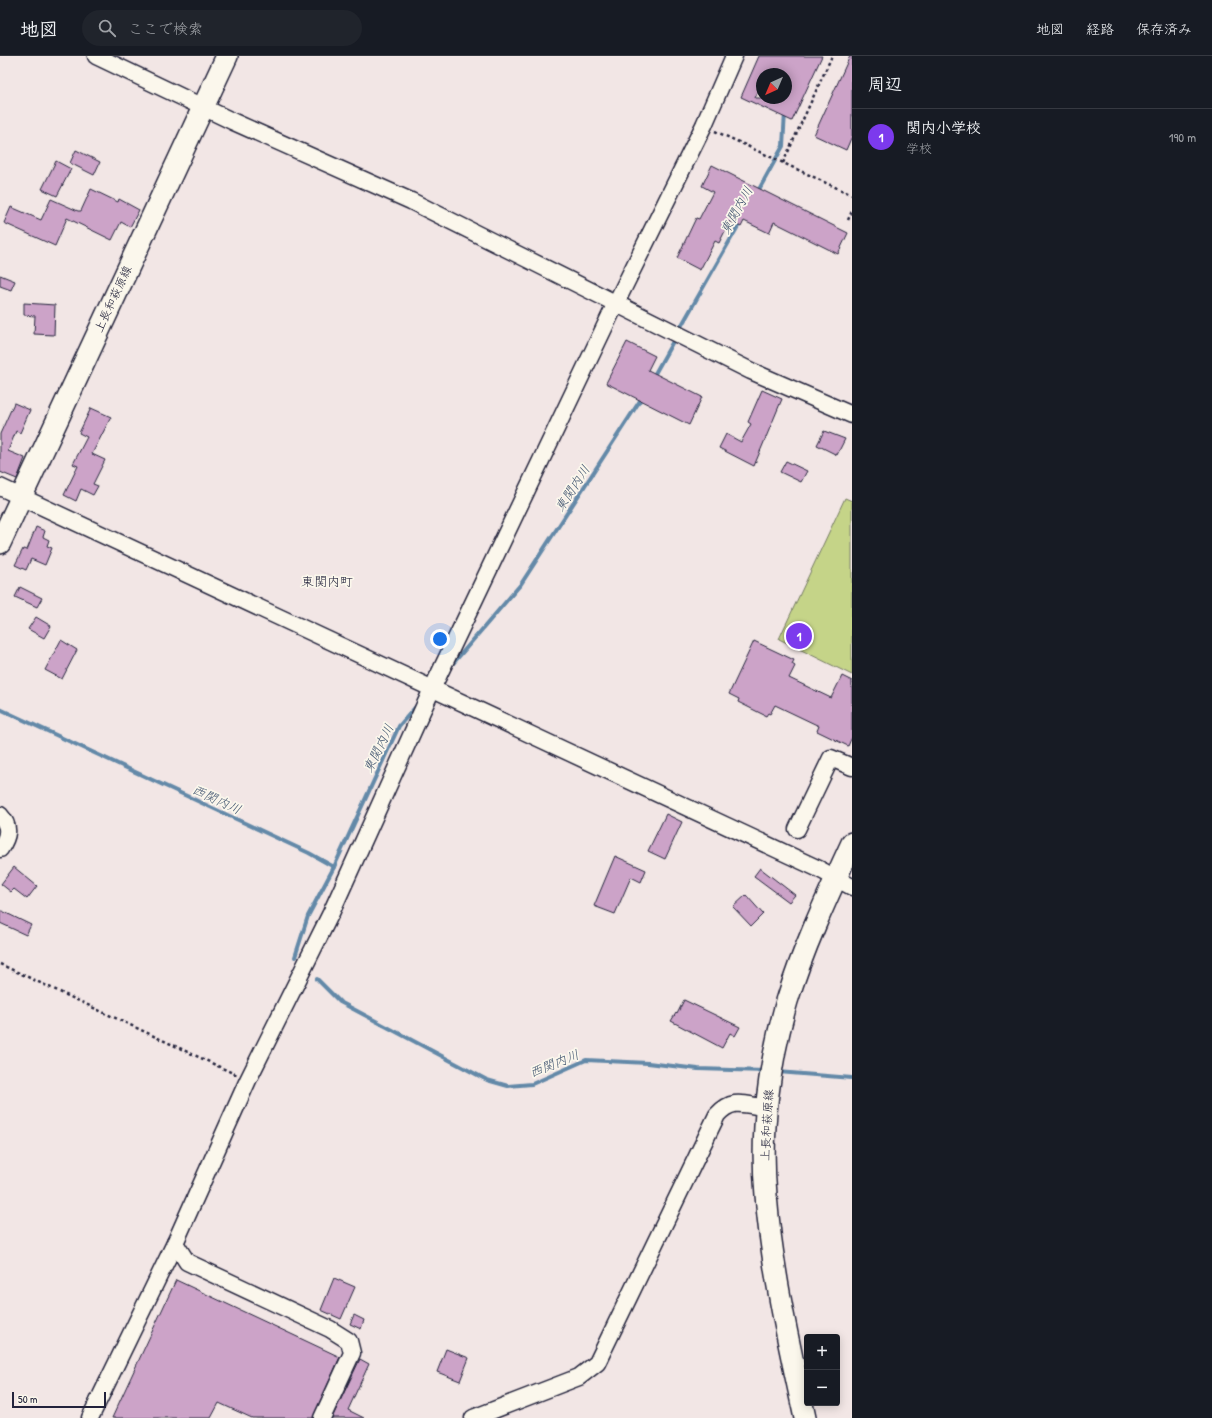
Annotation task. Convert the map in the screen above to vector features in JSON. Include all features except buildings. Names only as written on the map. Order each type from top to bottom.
[{"type":"main road","name":"上長和萩原線","points":[[0,542],[227,56]]},
{"type":"main road","name":"上長和萩原線","points":[[805,1418],[771,1241],[765,1187],[767,1108],[774,1060],[787,1003],[806,945],[844,883],[852,842]]},
{"type":"street","points":[[96,56],[234,122],[411,201],[751,371],[852,415]]},
{"type":"street","points":[[90,1418],[175,1243],[248,1080],[331,912],[432,689],[616,303],[704,126],[734,56]]},
{"type":"street","points":[[0,487],[844,883]]},
{"type":"street","points":[[797,829],[831,758],[852,768]]},
{"type":"street","points":[[0,815],[8,828],[7,837],[0,849]]},
{"type":"street","points":[[473,1418],[579,1377],[597,1363],[717,1116],[725,1106],[735,1103],[767,1108]]},
{"type":"street","points":[[175,1243],[187,1262],[330,1329],[349,1340],[352,1353],[322,1418]]},
{"type":"path","points":[[783,163],[832,56]]},
{"type":"path","points":[[704,126],[852,195]]},
{"type":"path","points":[[848,220],[852,211]]},
{"type":"path","points":[[0,964],[248,1080]]},
{"type":"green space","points":[[845,498],[852,501],[852,675],[779,639]]},
{"type":"waterway","name":"東関内川","points":[[757,193],[783,146],[785,112]]},
{"type":"waterway","name":"東関内川","points":[[679,330],[741,221]]},
{"type":"waterway","name":"東関内川","points":[[653,377],[676,336]]},
{"type":"waterway","name":"東関内川","points":[[450,667],[521,584],[643,396]]},
{"type":"waterway","name":"東関内川","points":[[295,957],[308,916],[334,867],[399,726],[418,704]]},
{"type":"waterway","name":"西関内川","points":[[0,709],[309,853],[334,867]]},
{"type":"waterway","name":"西関内川","points":[[317,979],[340,1002],[487,1080],[508,1086],[532,1084],[586,1060],[648,1063],[698,1069],[765,1071]]},
{"type":"waterway","name":"西関内川","points":[[778,1072],[852,1078]]},
{"type":"place","name":"関内小学校","points":[[799,636]]},
{"type":"district","name":"東関内町","points":[[327,581]]}]
